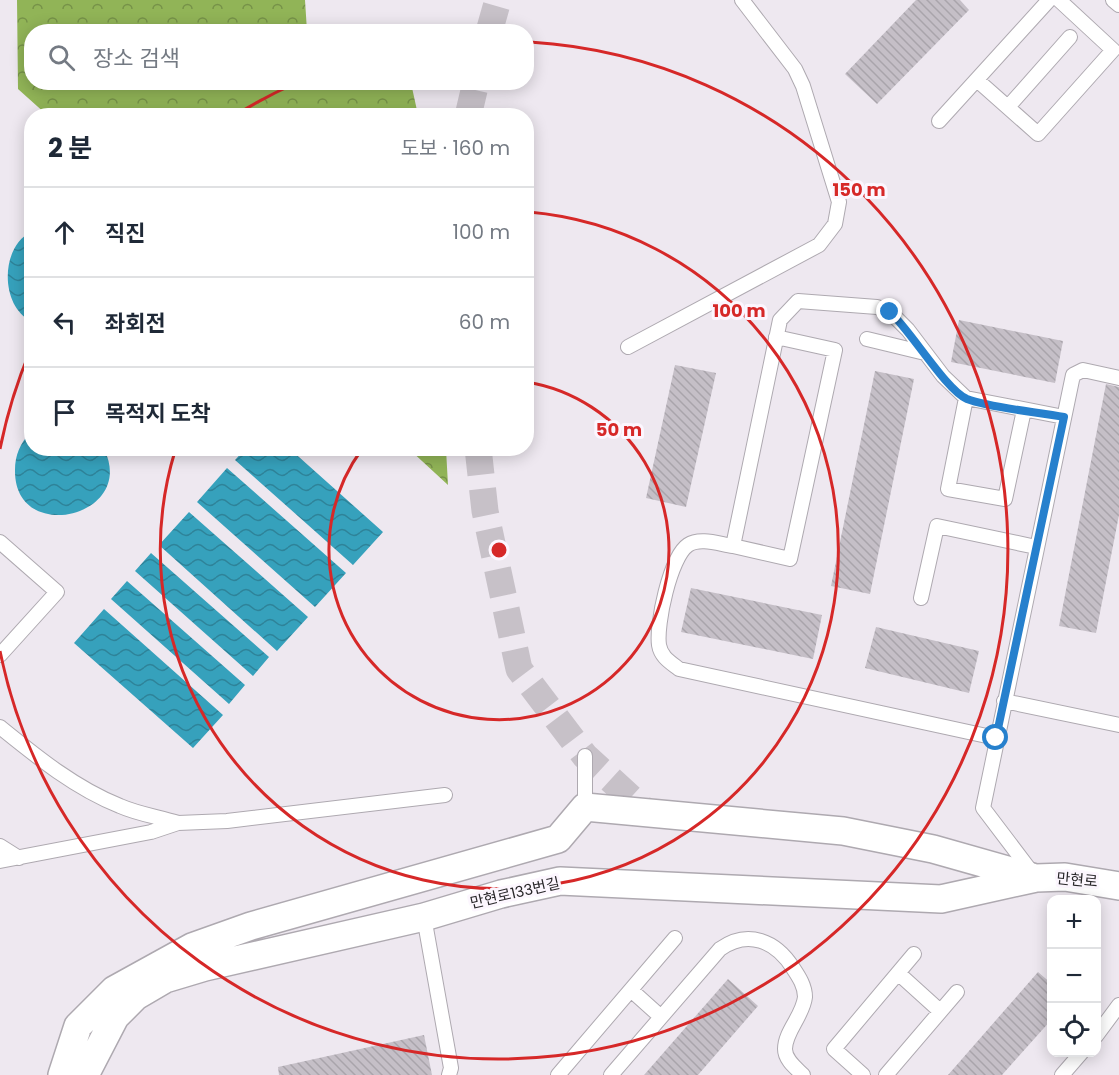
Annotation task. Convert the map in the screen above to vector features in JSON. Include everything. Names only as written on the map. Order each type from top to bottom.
[{"type":"street","points":[[62,1075],[78,1026],[114,990],[192,946],[251,926],[558,839],[585,807],[843,831],[933,849],[1036,878]]},
{"type":"street","name":"만현로","points":[[1036,878],[1065,877],[1119,886]]},
{"type":"street","name":"만현로133번길","points":[[85,1075],[115,1017],[136,996],[165,979],[424,917],[501,894],[560,881],[941,899],[1036,878]]},
{"type":"lane","points":[[628,347],[813,248],[829,234],[835,224],[839,202],[803,86],[786,56],[742,0]]},
{"type":"lane","points":[[939,121],[1049,0]]},
{"type":"lane","points":[[977,80],[1038,134],[1113,50],[1059,0]]},
{"type":"lane","points":[[1113,0],[1119,5]]},
{"type":"lane","points":[[1008,107],[1070,37]]},
{"type":"lane","points":[[733,546],[780,320],[787,309],[798,301],[808,299],[877,307],[890,312],[966,398],[1064,417]]},
{"type":"lane","points":[[776,337],[835,350],[790,559],[700,541],[688,545],[680,553],[671,569],[659,633],[659,646],[664,657],[679,669],[996,738]]},
{"type":"lane","points":[[867,339],[925,353]]},
{"type":"lane","points":[[1036,878],[983,807],[1073,375],[1083,370],[1119,378]]},
{"type":"lane","points":[[966,398],[948,489],[1005,499],[1023,410]]},
{"type":"lane","points":[[921,598],[937,526],[1036,547]]},
{"type":"lane","points":[[0,542],[57,592],[0,655]]},
{"type":"lane","points":[[1004,701],[1119,725]]},
{"type":"lane","points":[[0,727],[54,769],[91,792],[122,807],[178,822],[228,822],[445,795]]},
{"type":"lane","points":[[585,756],[585,807]]},
{"type":"lane","points":[[0,861],[151,832],[178,822]]},
{"type":"lane","points":[[0,846],[18,858]]},
{"type":"lane","points":[[424,917],[451,1068],[449,1075]]},
{"type":"lane","points":[[558,1075],[675,938]]},
{"type":"lane","points":[[611,1075],[728,943],[750,938],[772,943],[789,960],[804,986],[805,998],[785,1048],[787,1057],[803,1075]]},
{"type":"lane","points":[[863,1075],[834,1049],[914,954]]},
{"type":"lane","points":[[898,973],[940,1011]]},
{"type":"lane","points":[[631,990],[662,1017]]},
{"type":"lane","points":[[886,1075],[957,992]]},
{"type":"lane","points":[[1101,1029],[1119,1005]]},
{"type":"lane","points":[[1070,1072],[1079,1057]]},
{"type":"green space","points":[[17,0],[305,0],[307,24],[24,24],[24,90],[413,90],[416,108],[39,108],[18,89]]},
{"type":"green space","points":[[417,456],[446,456],[448,485]]},
{"type":"water","points":[[24,238],[24,315],[14,303],[9,290],[8,276],[9,263]]},
{"type":"water","points":[[24,441],[24,456],[106,456],[110,473],[104,492],[91,506],[72,514],[52,515],[33,508],[20,494],[15,470],[19,450]]},
{"type":"water","points":[[239,456],[298,456],[383,532],[353,565],[235,460]]},
{"type":"water","points":[[227,468],[346,573],[315,607],[197,502]]},
{"type":"water","points":[[189,512],[308,617],[277,651],[159,545]]},
{"type":"water","points":[[151,553],[269,657],[253,676],[135,571]]},
{"type":"water","points":[[127,581],[245,685],[229,704],[111,599]]},
{"type":"water","points":[[104,609],[223,715],[193,748],[74,643]]},
{"type":"building","points":[[916,0],[960,0],[969,10],[877,104],[845,74]]},
{"type":"building","points":[[959,320],[1063,341],[1055,383],[951,362]]},
{"type":"building","points":[[675,365],[716,373],[686,507],[646,498]]},
{"type":"building","points":[[875,371],[914,379],[870,594],[831,586]]},
{"type":"building","points":[[1106,384],[1119,387],[1119,515],[1096,633],[1059,626]]},
{"type":"building","points":[[691,588],[822,615],[813,659],[681,632]]},
{"type":"building","points":[[876,627],[979,651],[969,693],[865,668]]},
{"type":"building","points":[[1038,972],[1047,980],[1047,1025],[1002,1075],[948,1075]]},
{"type":"building","points":[[728,979],[758,1006],[698,1075],[644,1075]]},
{"type":"building","points":[[424,1035],[432,1075],[279,1075],[278,1067]]},
{"type":"tunnel","points":[[491,24],[498,0]]},
{"type":"tunnel","points":[[470,108],[474,90]]},
{"type":"tunnel","points":[[479,456],[485,511],[519,669],[585,756],[646,812]]},
{"type":"route","points":[[890,312],[908,330],[943,376],[966,398],[1064,417],[996,738]]}]
